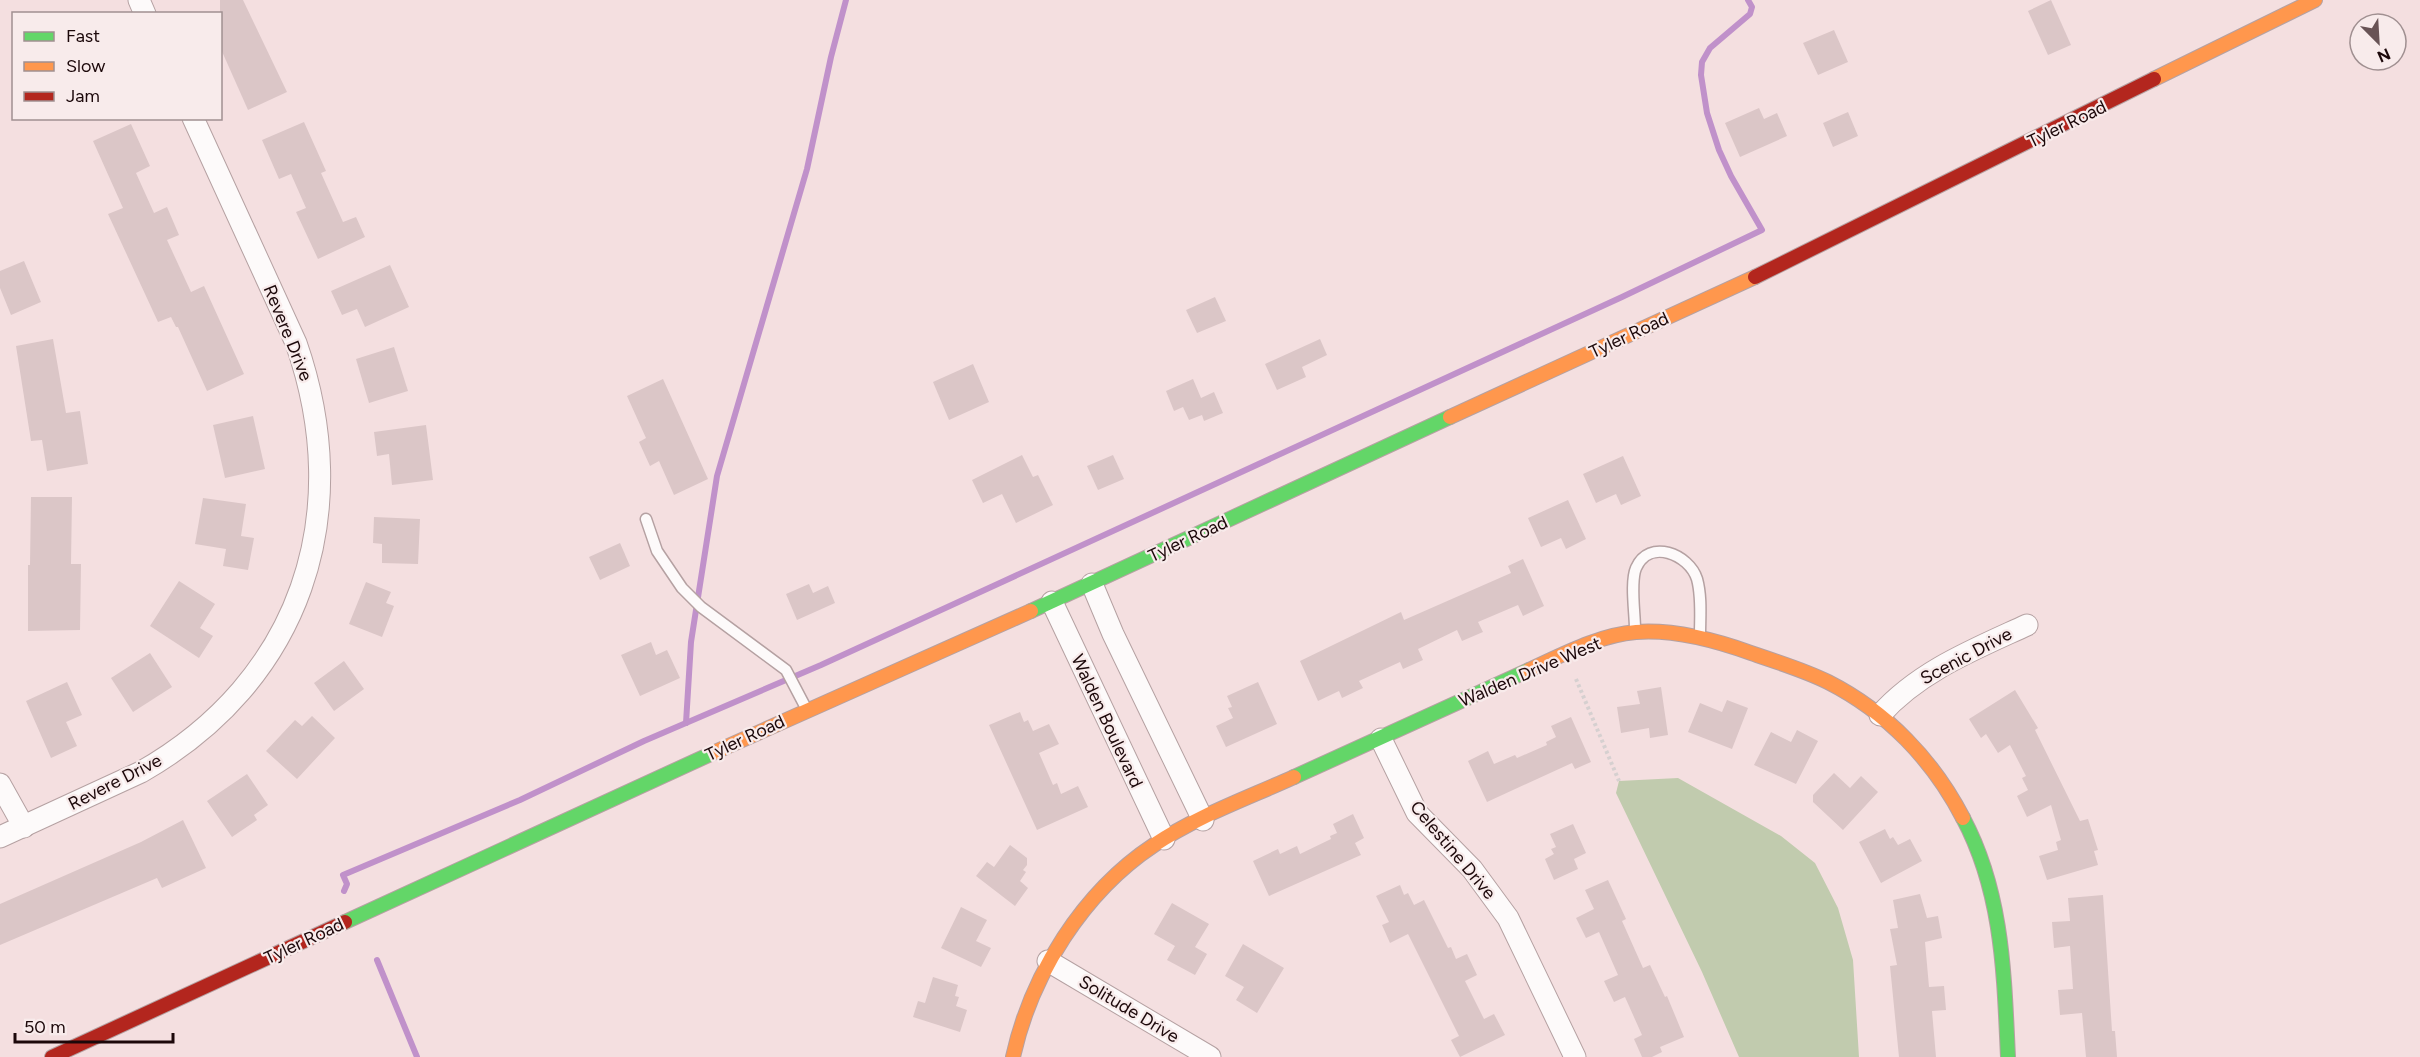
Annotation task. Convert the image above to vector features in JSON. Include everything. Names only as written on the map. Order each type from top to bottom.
[{"type":"street","name":"Tyler Road","points":[[52,1057],[807,710],[1092,584],[1347,464],[1747,281],[2315,0]]},
{"type":"street","name":"Revere Drive","points":[[0,837],[141,772],[171,754],[207,726],[240,693],[272,649],[297,599],[311,555],[319,510],[320,444],[315,407],[306,370],[296,343],[194,120]]},
{"type":"street","points":[[1092,584],[1113,634],[1203,820]]},
{"type":"street","name":"Walden Boulevard","points":[[1052,602],[1164,839]]},
{"type":"street","name":"Scenic Drive","points":[[1880,714],[1893,700],[1928,674],[1971,650],[2027,625]]},
{"type":"street","name":"Walden Drive West","points":[[1013,1057],[1035,985],[1067,932],[1093,900],[1131,862],[1164,839],[1554,658],[1588,645],[1636,632],[1728,644],[1829,682],[1880,714],[1918,750],[1944,786],[1963,818],[1986,872],[1994,899],[2000,933],[2008,1057]]},
{"type":"street","name":"Celestine Drive","points":[[1381,739],[1418,813],[1472,869],[1508,918],[1575,1057]]},
{"type":"street","points":[[0,784],[24,826]]},
{"type":"street","name":"Solitude Drive","points":[[1048,961],[1210,1057]]},
{"type":"lane","points":[[646,519],[657,551],[682,588],[701,607],[786,670],[807,710]]},
{"type":"lane","points":[[1636,632],[1636,569],[1643,558],[1656,551],[1670,552],[1686,562],[1696,577],[1699,591],[1700,639]]},
{"type":"path","points":[[1576,678],[1619,781]]},
{"type":"green space","points":[[1678,778],[1781,836],[1815,863],[1838,908],[1853,960],[1859,1057],[1739,1057],[1702,972],[1616,793],[1619,781]]},
{"type":"building","points":[[220,0],[243,0],[287,92],[248,110],[222,52],[222,12],[220,12]]},
{"type":"building","points":[[2051,0],[2071,45],[2048,55],[2028,11]]},
{"type":"building","points":[[1834,30],[1848,62],[1818,75],[1803,43]]},
{"type":"building","points":[[1759,108],[1764,119],[1777,113],[1787,136],[1740,157],[1725,123]]},
{"type":"building","points":[[1848,112],[1858,136],[1833,147],[1823,123]]},
{"type":"building","points":[[304,122],[326,171],[321,173],[343,222],[356,217],[365,237],[318,259],[296,212],[306,208],[291,174],[279,179],[262,140]]},
{"type":"building","points":[[131,124],[150,166],[136,173],[154,213],[167,207],[179,235],[167,240],[191,292],[204,286],[244,374],[207,391],[178,327],[171,317],[158,322],[108,214],[123,208],[93,141]]},
{"type":"building","points":[[24,261],[41,302],[11,315],[0,288],[0,271]]},
{"type":"building","points":[[390,265],[409,307],[365,327],[357,309],[342,315],[331,291]]},
{"type":"building","points":[[1215,297],[1226,321],[1197,333],[1186,310]]},
{"type":"building","points":[[53,339],[66,413],[80,411],[88,464],[47,471],[42,440],[31,441],[16,346]]},
{"type":"building","points":[[1320,339],[1327,355],[1302,367],[1306,377],[1277,390],[1265,364]]},
{"type":"building","points":[[394,347],[408,391],[369,403],[356,359]]},
{"type":"building","points":[[973,364],[989,402],[949,420],[933,382]]},
{"type":"building","points":[[663,379],[708,479],[674,495],[659,461],[650,466],[639,442],[646,438],[627,396]]},
{"type":"building","points":[[1193,379],[1201,398],[1214,392],[1223,413],[1204,421],[1202,415],[1189,420],[1183,407],[1174,411],[1166,391]]},
{"type":"building","points":[[253,416],[265,469],[225,478],[213,425]]},
{"type":"building","points":[[426,425],[433,480],[392,485],[389,454],[377,456],[374,432]]},
{"type":"building","points":[[1022,455],[1033,477],[1038,475],[1053,505],[1016,523],[1002,494],[983,503],[972,480]]},
{"type":"building","points":[[1113,455],[1124,479],[1098,490],[1087,466]]},
{"type":"building","points":[[1623,456],[1641,496],[1621,505],[1616,494],[1596,503],[1583,474]]},
{"type":"building","points":[[31,497],[72,497],[71,564],[81,564],[80,630],[28,631]]},
{"type":"building","points":[[203,498],[246,504],[241,536],[254,538],[248,570],[223,566],[226,549],[195,544]]},
{"type":"building","points":[[1568,500],[1586,539],[1566,549],[1561,538],[1541,547],[1528,518]]},
{"type":"building","points":[[374,517],[420,519],[418,564],[382,563],[382,544],[373,543]]},
{"type":"building","points":[[620,543],[630,566],[600,580],[589,557]]},
{"type":"building","points":[[1523,559],[1544,606],[1523,616],[1518,605],[1478,622],[1483,632],[1462,641],[1457,630],[1418,649],[1423,660],[1403,669],[1400,662],[1359,681],[1363,688],[1342,698],[1339,691],[1318,701],[1300,661],[1401,612],[1404,620],[1511,573],[1508,566]]},
{"type":"building","points":[[179,581],[215,604],[200,628],[213,636],[199,658],[150,626]]},
{"type":"building","points":[[366,582],[391,592],[386,603],[394,606],[382,637],[349,624]]},
{"type":"building","points":[[809,584],[813,593],[828,586],[835,603],[797,620],[786,594]]},
{"type":"building","points":[[651,642],[656,655],[667,650],[680,678],[640,696],[621,655]]},
{"type":"building","points":[[150,653],[172,687],[133,712],[111,678]]},
{"type":"building","points":[[344,661],[364,689],[334,711],[314,683]]},
{"type":"building","points":[[67,682],[82,715],[66,722],[77,746],[51,758],[26,701]]},
{"type":"building","points":[[1258,682],[1277,724],[1226,747],[1216,726],[1233,718],[1228,708],[1232,707],[1227,696]]},
{"type":"building","points":[[1661,687],[1668,735],[1650,738],[1649,728],[1621,733],[1617,707],[1640,704],[1637,691]]},
{"type":"building","points":[[2015,690],[2038,728],[2035,730],[2080,821],[2088,819],[2098,850],[2094,851],[2098,865],[2047,880],[2039,856],[2058,850],[2056,842],[2061,840],[2051,805],[2027,817],[2017,796],[2028,790],[2022,778],[2026,776],[2010,745],[1998,753],[1986,734],[1981,738],[1969,719]]},
{"type":"building","points":[[1727,700],[1748,708],[1732,749],[1688,732],[1700,703],[1722,712]]},
{"type":"building","points":[[1020,712],[1024,722],[1028,720],[1033,731],[1049,724],[1059,744],[1039,753],[1053,785],[1057,783],[1061,794],[1078,786],[1088,807],[1037,830],[989,725]]},
{"type":"building","points":[[312,716],[335,738],[297,779],[266,751],[295,720],[302,726]]},
{"type":"building","points":[[1571,717],[1591,762],[1575,769],[1572,763],[1487,802],[1468,761],[1488,751],[1494,764],[1515,755],[1517,758],[1547,745],[1546,742],[1556,737],[1551,726]]},
{"type":"building","points":[[1797,730],[1818,741],[1796,784],[1754,765],[1771,732],[1791,742]]},
{"type":"building","points":[[1834,773],[1850,788],[1861,776],[1878,792],[1843,830],[1813,802],[1813,795]]},
{"type":"building","points":[[247,774],[268,805],[254,815],[257,820],[232,837],[207,801]]},
{"type":"building","points":[[1353,814],[1364,838],[1355,843],[1361,855],[1269,896],[1253,861],[1278,849],[1280,854],[1297,846],[1300,854],[1331,839],[1330,836],[1337,833],[1333,824]]},
{"type":"building","points":[[183,820],[206,868],[162,888],[157,878],[0,945],[0,904],[141,842]]},
{"type":"building","points":[[1573,824],[1586,853],[1574,859],[1578,869],[1554,880],[1545,859],[1554,854],[1551,849],[1556,847],[1550,834]]},
{"type":"building","points":[[1885,829],[1890,839],[1893,837],[1898,845],[1910,839],[1922,861],[1881,883],[1859,842]]},
{"type":"building","points":[[1010,845],[1027,858],[1027,865],[1023,870],[1026,872],[1020,881],[1028,888],[1015,906],[976,876],[987,862],[994,867]]},
{"type":"building","points":[[1608,880],[1626,919],[1622,921],[1643,968],[1650,965],[1665,997],[1667,996],[1684,1037],[1660,1047],[1662,1052],[1652,1057],[1642,1057],[1634,1039],[1642,1035],[1625,997],[1614,1002],[1604,981],[1618,975],[1599,932],[1586,938],[1576,918],[1594,909],[1585,890]]},
{"type":"building","points":[[1400,885],[1404,895],[1408,893],[1414,905],[1424,900],[1456,959],[1467,954],[1477,975],[1465,981],[1484,1019],[1494,1014],[1505,1035],[1460,1057],[1451,1040],[1459,1036],[1408,934],[1390,943],[1382,925],[1389,922],[1376,896]]},
{"type":"building","points":[[1920,894],[1927,918],[1938,916],[1942,938],[1925,942],[1929,987],[1944,986],[1946,1010],[1932,1011],[1936,1057],[1899,1057],[1890,966],[1897,965],[1890,929],[1898,928],[1893,900]]},
{"type":"building","points":[[2103,895],[2112,1031],[2115,1031],[2117,1057],[2086,1057],[2082,1013],[2060,1015],[2058,990],[2073,989],[2070,946],[2054,948],[2052,922],[2070,921],[2068,898]]},
{"type":"building","points":[[1172,903],[1209,924],[1195,947],[1207,954],[1195,975],[1167,960],[1175,946],[1154,934]]},
{"type":"building","points":[[961,907],[987,920],[976,941],[991,948],[981,967],[941,948]]},
{"type":"building","points":[[1243,944],[1284,968],[1257,1013],[1236,1000],[1244,987],[1225,976]]},
{"type":"building","points":[[933,977],[958,985],[955,996],[959,997],[956,1006],[967,1010],[960,1032],[913,1017],[918,1001],[925,1003]]},
{"type":"waterway","points":[[686,723],[691,642],[717,476],[807,169],[846,0]]},
{"type":"waterway","points":[[344,891],[347,884],[343,875],[520,800],[644,741],[821,665],[1622,297],[1762,230],[1719,150],[1707,113],[1701,75],[1702,62],[1710,48],[1750,14],[1752,7],[1748,0]]},
{"type":"waterway","points":[[377,960],[417,1057]]},
{"type":"traffic: fast","points":[[1031,611],[1450,417]]},
{"type":"traffic: fast","points":[[1294,777],[1529,670]]},
{"type":"traffic: fast","points":[[345,922],[715,752]]},
{"type":"traffic: fast","points":[[1963,818],[1976,846],[1994,905],[2003,965],[2008,1057]]},
{"type":"traffic: slow","points":[[2154,79],[2315,0]]},
{"type":"traffic: slow","points":[[1450,417],[1755,277]]},
{"type":"traffic: slow","points":[[715,752],[1031,611]]},
{"type":"traffic: slow","points":[[1529,670],[1595,641],[1636,632],[1665,632],[1709,640],[1790,666],[1850,694],[1889,723],[1923,757],[1963,818]]},
{"type":"traffic: slow","points":[[1013,1057],[1021,1026],[1047,966],[1083,911],[1105,886],[1128,864],[1170,835],[1205,816],[1294,777]]},
{"type":"traffic: jam","points":[[1755,277],[2154,79]]},
{"type":"traffic: jam","points":[[52,1057],[345,922]]}]
